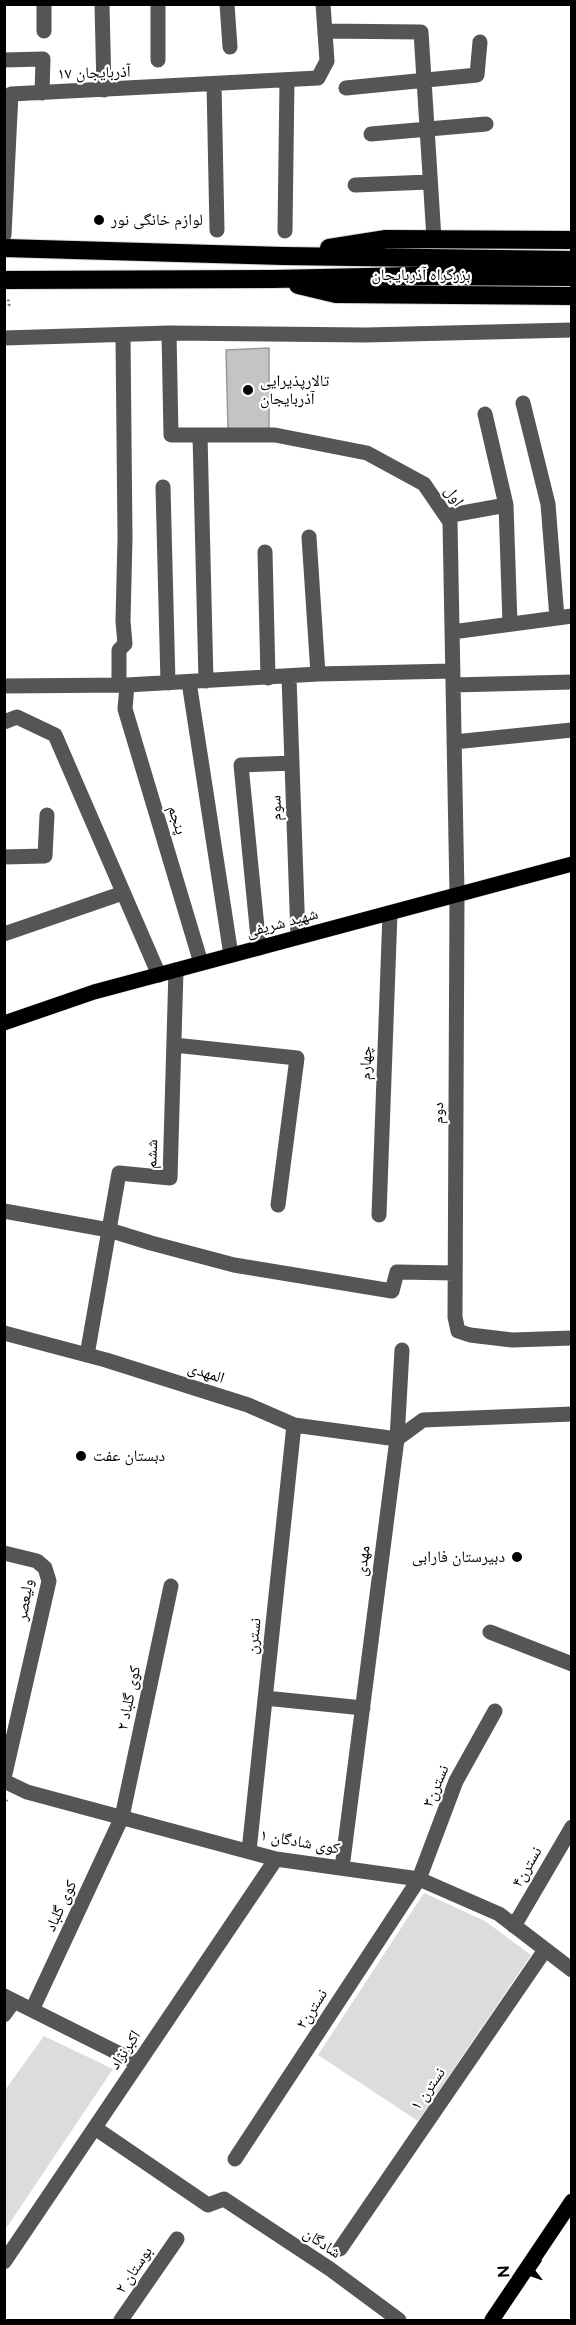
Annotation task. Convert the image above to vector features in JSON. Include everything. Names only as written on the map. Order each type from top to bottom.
[{"type":"highway","name":"بزرگراه آذربایجان","points":[[283,256],[386,239],[572,240]]},
{"type":"highway","name":"بزرگراه آذربایجان","points":[[4,248],[283,256],[572,260]]},
{"type":"highway","name":"بزرگراه آذربایجان","points":[[4,280],[412,276],[572,277]]},
{"type":"highway","name":"بزرگراه آذربایجان","points":[[273,279],[336,294],[572,296]]},
{"type":"main road","name":"شهید شریفی","points":[[4,1023],[94,992],[572,864]]},
{"type":"main road","points":[[492,2320],[572,2201]]},
{"type":"street","points":[[44,4],[44,31]]},
{"type":"street","points":[[102,4],[104,90]]},
{"type":"street","points":[[158,4],[158,60]]},
{"type":"street","points":[[227,4],[230,47]]},
{"type":"street","points":[[323,4],[325,31],[421,32],[434,238]]},
{"type":"street","name":"آذربایجان ۱۷","points":[[4,235],[8,123],[12,94],[318,78],[327,61],[325,31]]},
{"type":"street","points":[[346,88],[477,75],[480,42]]},
{"type":"street","points":[[4,60],[43,59],[42,93]]},
{"type":"street","points":[[285,231],[287,80]]},
{"type":"street","points":[[214,84],[217,230]]},
{"type":"street","points":[[371,134],[486,124]]},
{"type":"street","points":[[355,185],[429,182]]},
{"type":"street","points":[[4,338],[169,333],[366,335],[572,330]]},
{"type":"street","name":"اول","points":[[169,333],[171,435],[275,435],[367,453],[424,484],[450,522],[458,894]]},
{"type":"street","name":"پنجم","points":[[123,336],[125,538],[123,621],[125,644],[118,650],[125,709],[201,963]]},
{"type":"street","points":[[452,632],[564,617],[548,504],[523,403]]},
{"type":"street","points":[[485,414],[506,505],[510,624]]},
{"type":"street","points":[[200,435],[206,681]]},
{"type":"street","points":[[164,487],[168,683]]},
{"type":"street","points":[[446,516],[506,505]]},
{"type":"street","points":[[309,537],[318,674]]},
{"type":"street","points":[[265,552],[268,678]]},
{"type":"street","points":[[4,686],[123,685],[318,674],[572,682]]},
{"type":"street","name":"سوم","points":[[289,677],[298,937]]},
{"type":"street","points":[[189,682],[231,955]]},
{"type":"street","points":[[4,722],[17,717],[55,735],[159,975]]},
{"type":"street","points":[[454,742],[572,730]]},
{"type":"street","points":[[259,948],[242,765],[292,763]]},
{"type":"street","points":[[4,857],[45,856],[47,815]]},
{"type":"street","points":[[4,934],[123,893]]},
{"type":"street","name":"دوم","points":[[458,894],[455,1317],[458,1331],[470,1335],[512,1340],[572,1338]]},
{"type":"street","name":"چهارم","points":[[379,1215],[390,913]]},
{"type":"street","name":"ششم","points":[[87,1355],[119,1173],[170,1178],[176,970]]},
{"type":"street","points":[[174,1045],[297,1058],[278,1205]]},
{"type":"street","points":[[4,1211],[109,1230],[234,1264],[392,1291],[397,1272],[456,1273]]},
{"type":"street","name":"المهدی","points":[[4,1333],[87,1355],[248,1405],[294,1425],[396,1439]]},
{"type":"street","name":"مهدی","points":[[342,1868],[396,1439],[402,1350]]},
{"type":"street","points":[[396,1439],[423,1420],[572,1414]]},
{"type":"street","name":"نسترن","points":[[249,1851],[294,1425]]},
{"type":"street","name":"ولیعصر","points":[[4,1553],[37,1561],[45,1568],[49,1581],[4,1779]]},
{"type":"street","name":"کوی گلباد ۲","points":[[122,1817],[171,1586]]},
{"type":"street","points":[[490,1632],[572,1664]]},
{"type":"street","points":[[265,1698],[363,1708]]},
{"type":"street","name":"نسترن۳","points":[[419,1879],[456,1781],[495,1711]]},
{"type":"street","name":"کوی شادگان ۱","points":[[4,1779],[27,1792],[276,1859],[419,1879],[499,1914],[572,1970]]},
{"type":"street","name":"کوی گلباد","points":[[32,2010],[122,1817]]},
{"type":"street","name":"نسترن۴","points":[[514,1926],[572,1827]]},
{"type":"street","name":"اکبرنژاد","points":[[4,2262],[276,1859]]},
{"type":"street","name":"نسترن۲","points":[[236,2158],[419,1879]]},
{"type":"street","name":"نسترن ۱","points":[[340,2249],[545,1950]]},
{"type":"street","points":[[4,2015],[9,1999],[138,2062]]},
{"type":"street","name":"شادگان","points":[[95,2127],[208,2205],[224,2199],[330,2269],[399,2320]]},
{"type":"street","name":"بوستان ۲","points":[[121,2320],[177,2239]]},
{"type":"shaded area","points":[[424,1893],[485,1921],[531,1955],[418,2121],[318,2055]]},
{"type":"shaded area","points":[[44,2036],[113,2069],[5,2230],[5,2090]]},
{"type":"building","name":"تالارپذیرایی آذربایجان","points":[[269,348],[269,429],[228,429],[226,350]]},
{"type":"place","name":"لوازم خانگی نور","points":[[99,220]]},
{"type":"place","name":"تالارپذیرایی آذربایجان","points":[[248,390]]},
{"type":"place","name":"دبستان عفت","points":[[81,1456]]},
{"type":"place","name":"دبیرستان فارابی","points":[[517,1557]]}]
